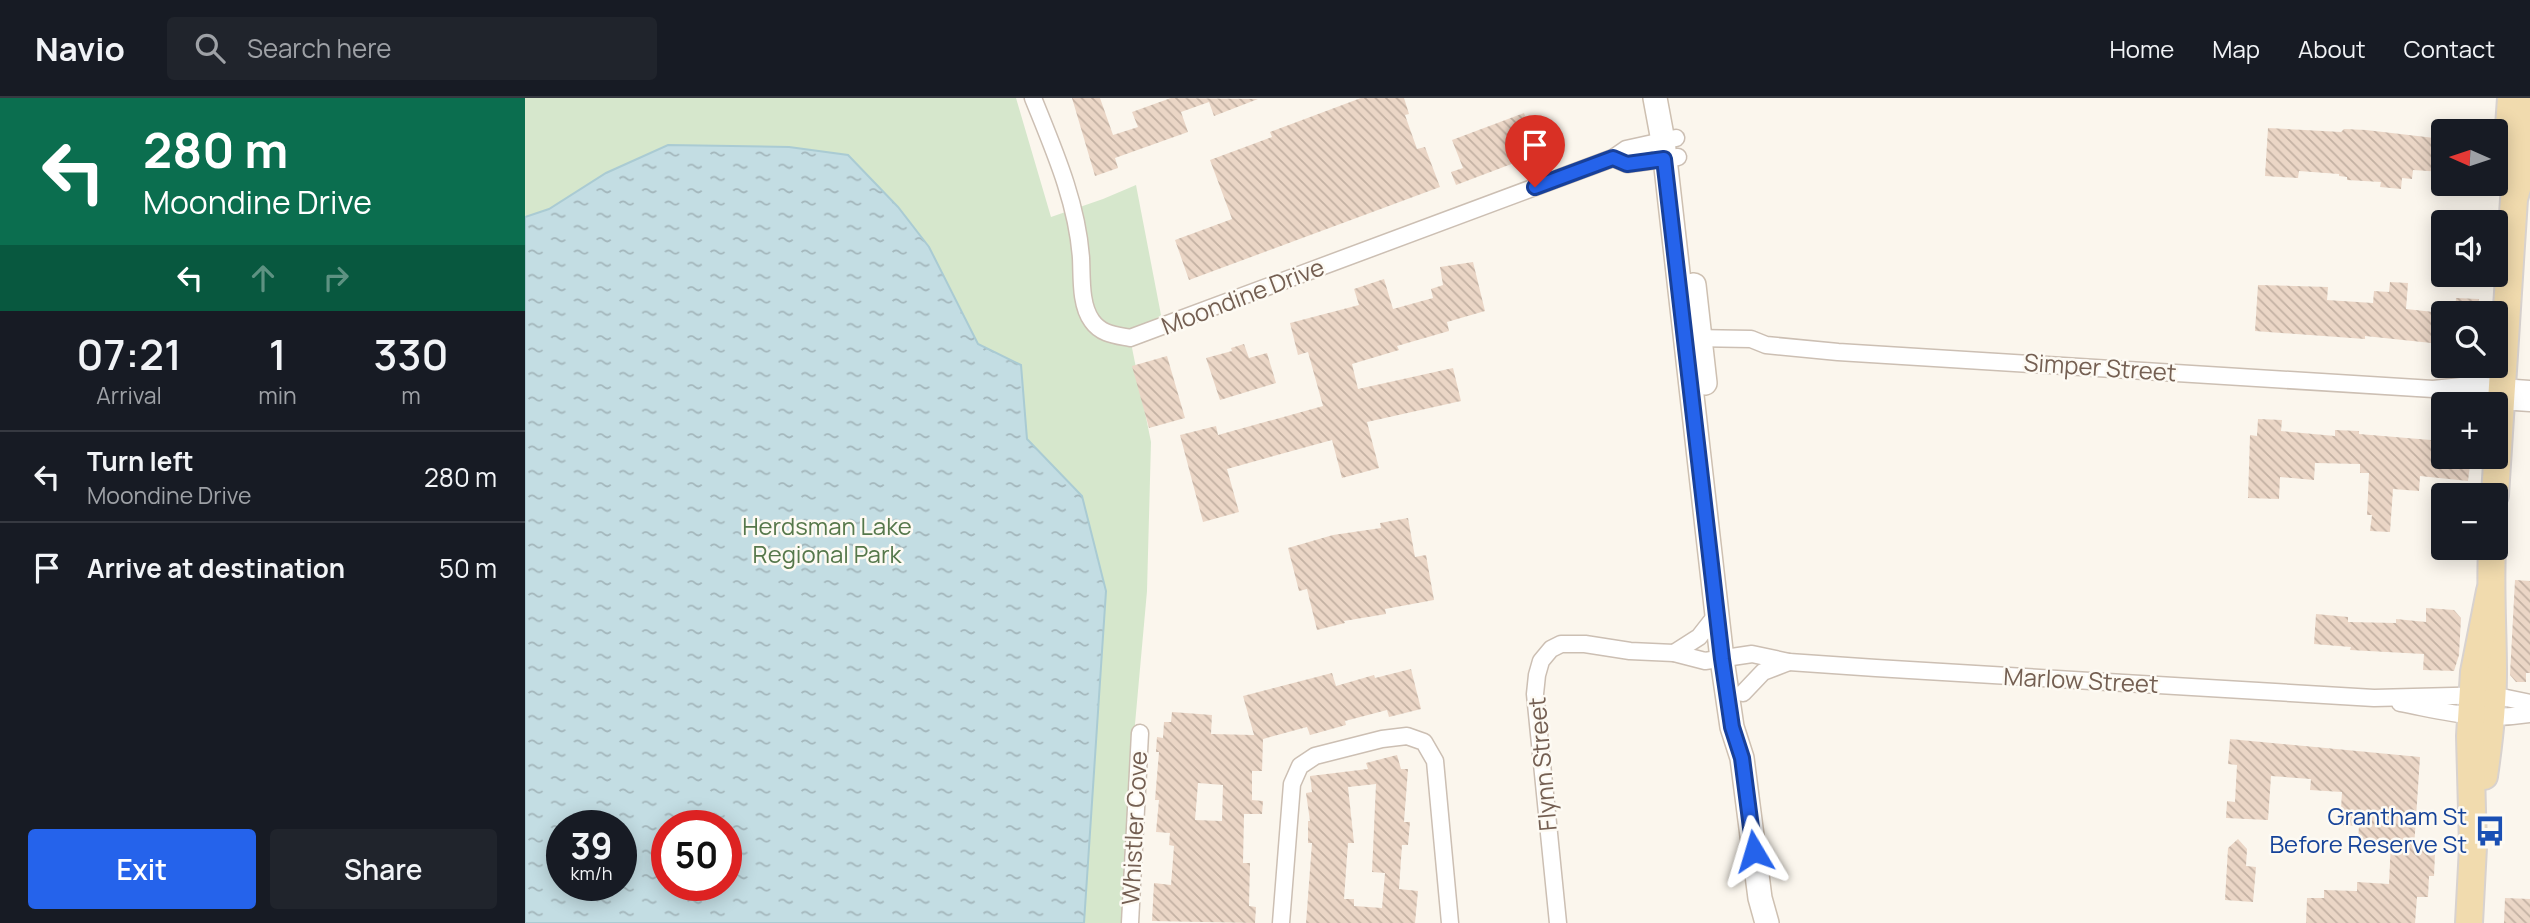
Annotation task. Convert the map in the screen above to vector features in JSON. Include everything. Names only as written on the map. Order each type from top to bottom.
[{"type":"main road","points":[[1655,98],[1670,149]]},
{"type":"main road","points":[[1671,98],[1670,149],[1730,658],[1732,727],[1742,758],[1760,898],[1767,923]]},
{"type":"main road","points":[[2511,98],[2507,156],[2514,199]]},
{"type":"main road","points":[[2501,392],[2514,199],[2526,156],[2530,98]]},
{"type":"main road","points":[[1693,343],[1717,614],[1743,693],[1746,725],[1742,758]]},
{"type":"main road","points":[[2469,923],[2491,560]]},
{"type":"street","name":"Moondine Drive","points":[[1033,98],[1069,192],[1080,246],[1084,297],[1090,320],[1103,332],[1130,338],[1613,158],[1627,164],[1670,149]]},
{"type":"street","name":"Simper Street","points":[[1693,343],[1751,339],[1766,345],[1838,352],[2433,389],[2444,392]]},
{"type":"street","name":"Simper Street","points":[[2508,393],[2530,389]]},
{"type":"street","name":"Simper Street","points":[[2508,396],[2530,403]]},
{"type":"street","points":[[1674,653],[1699,636],[1717,614]]},
{"type":"street","name":"Flynn Street","points":[[1558,923],[1535,694],[1541,661],[1551,649],[1561,644],[1674,653],[1705,662],[1730,658]]},
{"type":"street","name":"Marlow Street","points":[[1730,658],[1752,654],[1789,662],[2374,698],[2481,706],[2530,714]]},
{"type":"street","name":"Marlow Street","points":[[1743,693],[1763,672],[1789,662]]},
{"type":"street","name":"Marlow Street","points":[[2374,698],[2481,706],[2530,703]]},
{"type":"street","name":"Whistler Cove","points":[[1130,923],[1140,733]]},
{"type":"street","points":[[1281,923],[1292,785],[1300,765],[1315,756],[1382,739],[1407,736],[1424,742],[1435,761],[1450,923]]},
{"type":"green space","name":"Herdsman Lake Regional Park","points":[[525,98],[1016,98],[1051,217],[1136,185],[1161,315],[1130,338],[1151,442],[1147,591],[1135,724],[1125,923],[525,923]]},
{"type":"water","name":"Herdsman Lake Regional Park","points":[[668,145],[789,147],[848,155],[898,207],[929,247],[978,344],[1021,365],[1027,439],[1082,496],[1106,591],[1084,923],[525,923],[525,217],[549,209],[606,173]]},
{"type":"building","points":[[1072,98],[1100,98],[1113,135],[1138,127],[1132,112],[1171,98],[1258,99],[1214,116],[1209,102],[1181,112],[1188,132],[1115,158],[1118,168],[1095,176]]},
{"type":"building","points":[[1361,98],[1404,98],[1409,114],[1405,115],[1417,149],[1425,147],[1440,187],[1189,280],[1175,240],[1232,219],[1210,160],[1272,137],[1270,132]]},
{"type":"building","points":[[1524,113],[1529,126],[1525,128],[1535,155],[1456,185],[1451,172],[1463,168],[1452,140]]},
{"type":"building","points":[[2268,128],[2341,132],[2344,129],[2366,130],[2431,138],[2431,171],[2413,170],[2412,179],[2402,178],[2401,189],[2380,187],[2381,182],[2347,180],[2347,177],[2339,174],[2299,171],[2298,178],[2265,176]]},
{"type":"building","points":[[1473,262],[1485,311],[1447,322],[1449,331],[1397,346],[1399,350],[1352,364],[1358,389],[1453,368],[1461,401],[1367,422],[1379,468],[1342,478],[1332,440],[1227,469],[1239,512],[1203,522],[1180,435],[1216,426],[1218,435],[1323,406],[1308,352],[1298,355],[1290,323],[1359,305],[1354,289],[1384,279],[1393,309],[1433,298],[1431,289],[1443,285],[1440,267]]},
{"type":"building","points":[[2390,282],[2408,283],[2406,309],[2431,312],[2431,343],[2365,336],[2365,339],[2255,331],[2258,285],[2328,287],[2327,300],[2373,303],[2374,291],[2389,292]]},
{"type":"building","points":[[2456,298],[2479,299],[2479,301],[2456,301]]},
{"type":"building","points":[[1244,344],[1249,358],[1267,353],[1276,383],[1220,400],[1206,358],[1232,351],[1231,348]]},
{"type":"building","points":[[1167,356],[1185,418],[1149,428],[1132,366]]},
{"type":"building","points":[[2258,419],[2282,420],[2281,431],[2335,436],[2335,430],[2359,431],[2359,434],[2431,440],[2431,469],[2470,469],[2468,481],[2420,476],[2419,491],[2393,489],[2390,532],[2370,531],[2372,515],[2367,515],[2369,473],[2360,473],[2360,464],[2315,463],[2314,480],[2280,477],[2279,499],[2248,498],[2250,435],[2257,436]]},
{"type":"building","points":[[1408,518],[1415,557],[1426,555],[1434,600],[1385,609],[1386,614],[1344,621],[1345,623],[1317,630],[1307,589],[1299,591],[1288,548],[1333,535],[1381,528],[1380,523]]},
{"type":"building","points":[[2515,580],[2530,581],[2530,673],[2526,673],[2526,682],[2516,682],[2510,675]]},
{"type":"building","points":[[2426,608],[2454,610],[2461,618],[2459,655],[2454,671],[2423,670],[2424,654],[2350,650],[2351,647],[2314,644],[2316,614],[2348,617],[2348,622],[2396,623],[2396,619],[2426,622]]},
{"type":"building","points":[[1411,669],[1421,709],[1389,717],[1387,710],[1345,721],[1346,725],[1310,735],[1307,727],[1263,739],[1262,771],[1252,771],[1252,800],[1263,801],[1262,814],[1244,814],[1243,863],[1250,863],[1249,906],[1256,907],[1255,923],[1152,921],[1154,883],[1171,885],[1174,846],[1169,845],[1170,833],[1156,832],[1159,800],[1155,800],[1159,752],[1156,752],[1157,737],[1163,738],[1164,722],[1171,722],[1172,712],[1212,715],[1211,734],[1254,735],[1243,696],[1332,673],[1336,686],[1374,675],[1375,678]],"holes":[[[1198,783],[1223,785],[1222,821],[1195,820]]]},
{"type":"building","points":[[2230,739],[2420,757],[2414,848],[2429,849],[2429,853],[2435,853],[2434,876],[2429,876],[2428,897],[2417,897],[2415,923],[2306,923],[2307,898],[2324,898],[2324,890],[2357,891],[2357,882],[2389,884],[2391,842],[2358,839],[2359,826],[2340,825],[2342,792],[2310,790],[2311,779],[2271,776],[2268,820],[2226,818],[2227,801],[2235,802],[2237,765],[2228,764]]},
{"type":"building","points":[[1397,755],[1401,769],[1408,769],[1404,822],[1410,822],[1408,845],[1402,845],[1399,889],[1418,891],[1415,923],[1306,923],[1312,843],[1308,843],[1310,821],[1306,793],[1312,792],[1310,776],[1368,769],[1366,763]],"holes":[[[1376,784],[1372,872],[1385,873],[1382,908],[1354,906],[1354,899],[1344,899],[1348,843],[1354,843],[1348,787]]]},
{"type":"building","points":[[2238,839],[2247,849],[2246,866],[2256,867],[2253,902],[2225,900],[2228,848]]},
{"type":"building","points":[[2505,898],[2530,899],[2530,923],[2504,923]]},
{"type":"place","name":"Grantham St Before Reserve St","points":[[2490,831]]},
{"type":"route","points":[[1535,187],[1613,158],[1627,164],[1664,159],[1722,659],[1732,727],[1742,758],[1754,851]]}]
